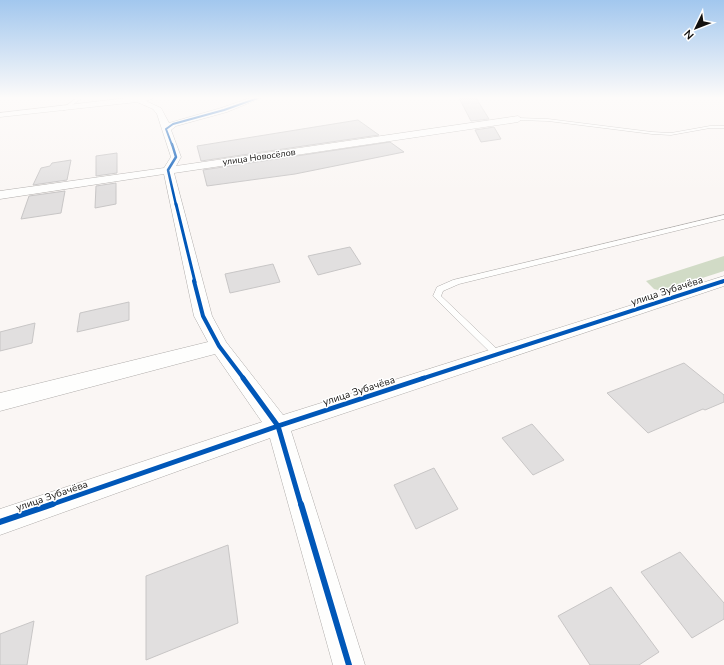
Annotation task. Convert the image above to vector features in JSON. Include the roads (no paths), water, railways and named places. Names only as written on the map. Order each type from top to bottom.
[{"type":"street","points":[[166,129],[176,157],[168,170],[204,316],[219,346],[278,426],[349,665]]},
{"type":"street","name":"улица Новосёлов","points":[[0,195],[449,129]]},
{"type":"street","name":"улица Зубачёва","points":[[0,522],[278,426],[724,281]]},
{"type":"street","points":[[0,402],[219,346]]},
{"type":"lane","points":[[620,129],[671,134],[699,129]]},
{"type":"lane","points":[[497,354],[437,296],[440,289],[456,282],[724,217]]}]
